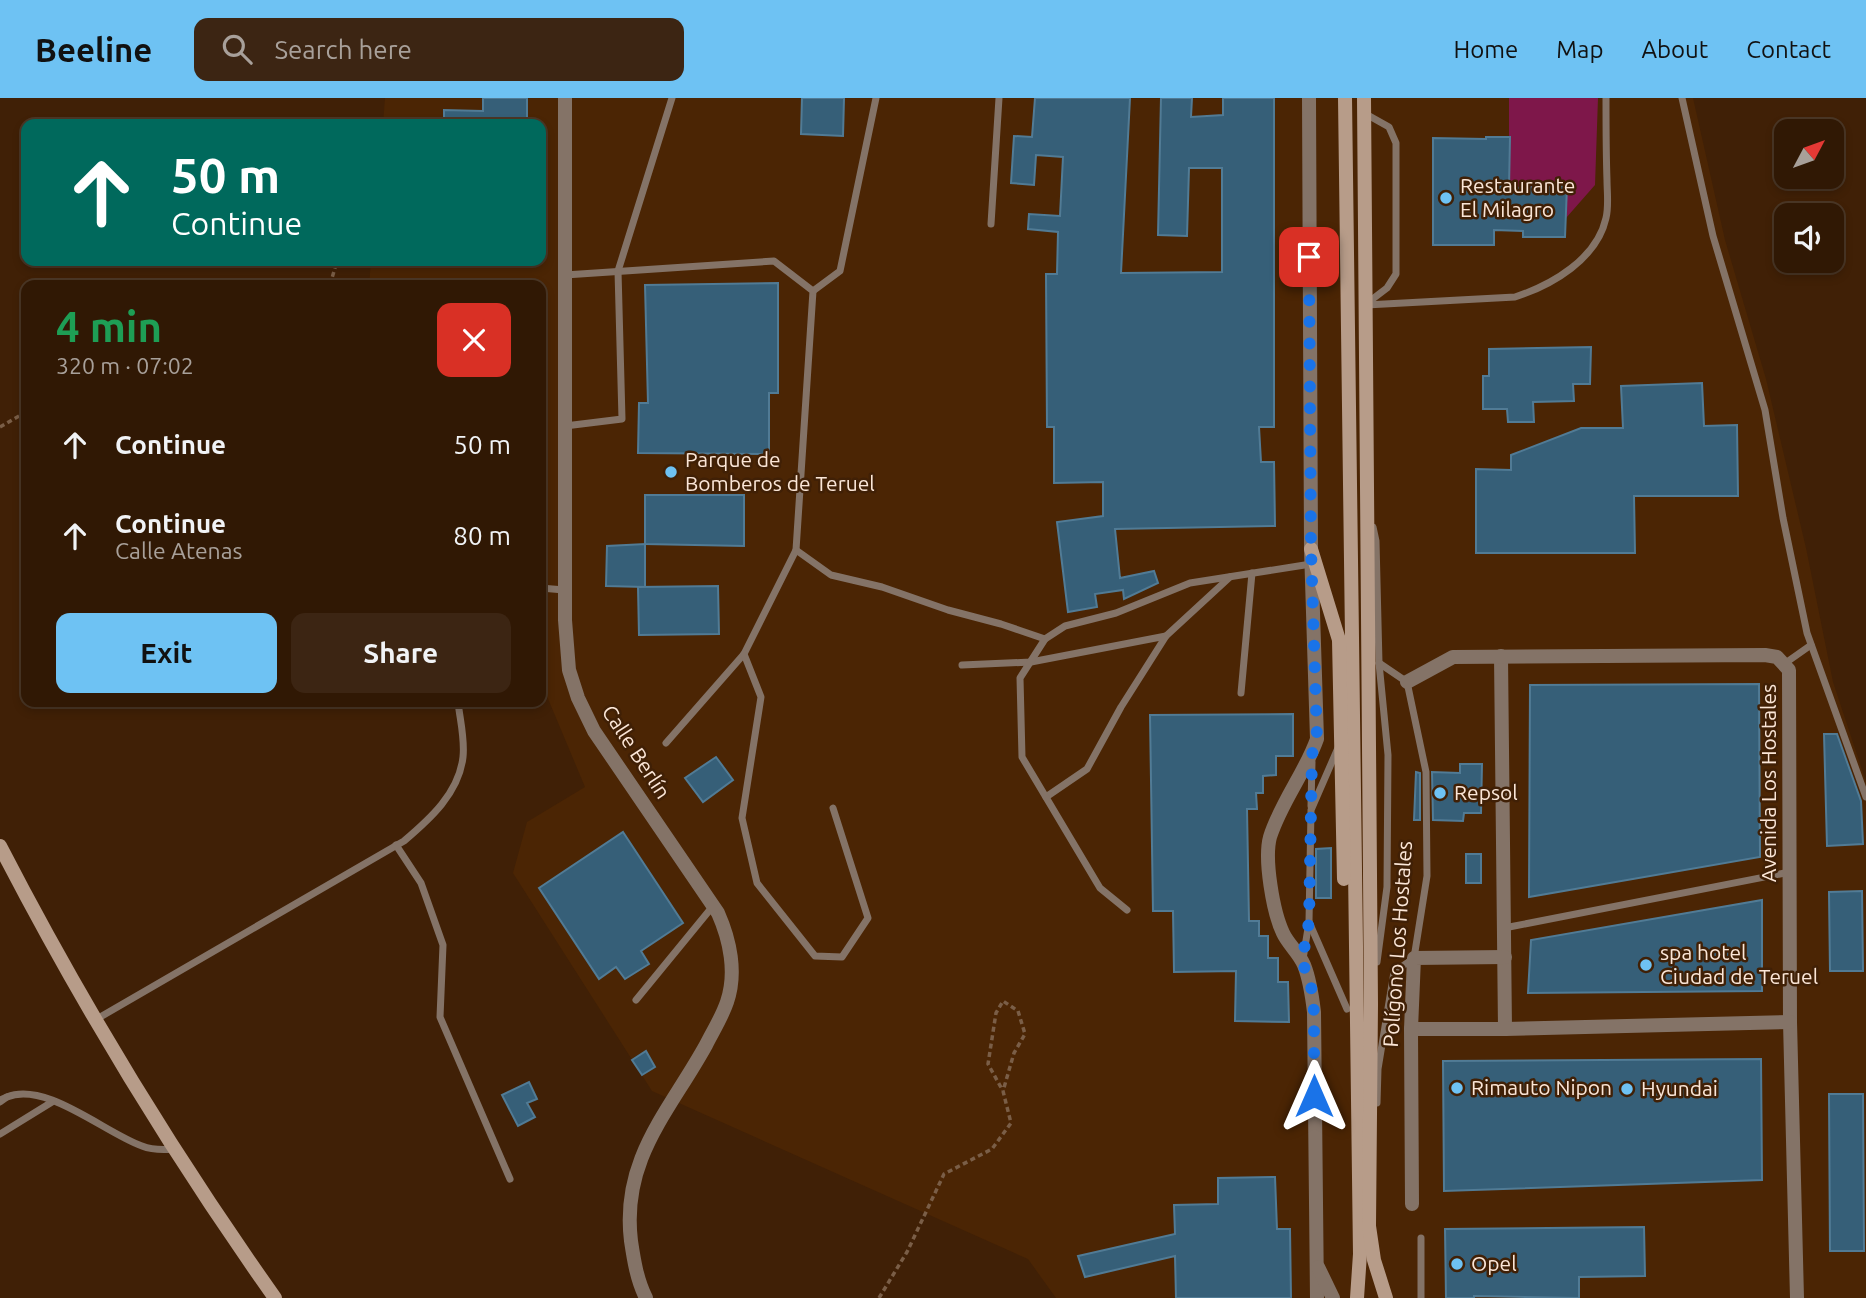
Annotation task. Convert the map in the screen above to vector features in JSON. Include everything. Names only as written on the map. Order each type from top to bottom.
[{"type":"main road","points":[[1345,98],[1360,1254],[1357,1298]]},
{"type":"main road","points":[[1364,105],[1371,1004],[1369,1226],[1374,1260],[1386,1298]]},
{"type":"main road","points":[[1311,557],[1339,640],[1349,1105],[1357,1133]]},
{"type":"main road","points":[[0,846],[95,1020],[175,1149],[275,1298]]},
{"type":"street","name":"Calle Berlín","points":[[565,98],[565,590],[569,670],[578,698],[594,731],[713,906],[726,932],[732,974],[728,1002],[692,1070],[645,1147],[630,1196],[634,1262],[646,1298]]},
{"type":"street","points":[[1309,98],[1311,557],[1317,739],[1269,839],[1270,887],[1277,916],[1283,935],[1302,961],[1311,986],[1314,1012],[1317,1298]]},
{"type":"street","name":"Avenida Los Hostales","points":[[1407,682],[1453,657],[1765,655],[1777,657],[1789,670],[1790,1022],[1797,1298]]},
{"type":"street","points":[[1501,656],[1506,1029]]},
{"type":"street","points":[[1414,958],[1505,957]]},
{"type":"street","name":"Polígono Los Hostales","points":[[1412,1203],[1410,1029],[1414,958]]},
{"type":"street","points":[[1410,1029],[1790,1022]]},
{"type":"street","points":[[1316,1263],[1333,1298]]},
{"type":"lane","points":[[565,426],[622,419],[618,271],[672,98]]},
{"type":"lane","points":[[666,743],[744,654],[796,550],[813,291],[840,271],[876,98]]},
{"type":"lane","points":[[991,224],[999,98]]},
{"type":"lane","points":[[1365,304],[1515,297],[1551,281],[1577,262],[1596,242],[1607,215],[1606,98]]},
{"type":"lane","points":[[1682,98],[1713,236],[1765,410],[1783,518],[1811,645],[1866,797]]},
{"type":"lane","points":[[1364,105],[1390,127],[1396,143],[1396,274],[1387,288],[1365,304]]},
{"type":"lane","points":[[565,275],[774,261],[813,291]]},
{"type":"lane","points":[[1366,501],[1376,541],[1380,663],[1388,755],[1387,887],[1371,1004]]},
{"type":"lane","points":[[796,550],[831,575],[881,587],[1045,639]]},
{"type":"lane","points":[[1127,910],[1100,888],[1022,757],[1020,678],[1045,639],[1066,626],[1116,613],[1190,583],[1252,573],[1311,557]]},
{"type":"lane","points":[[1241,693],[1252,573]]},
{"type":"lane","points":[[1046,797],[1087,769],[1121,707],[1166,636],[1230,576]]},
{"type":"lane","points":[[546,589],[565,590]]},
{"type":"lane","points":[[962,665],[1031,662],[1166,636]]},
{"type":"lane","points":[[1784,664],[1811,645]]},
{"type":"lane","points":[[744,654],[761,697],[742,818],[757,883],[815,956],[842,957],[868,918],[833,808]]},
{"type":"lane","points":[[1380,663],[1407,682]]},
{"type":"lane","name":"Polígono Los Hostales","points":[[1407,682],[1426,772],[1427,876],[1414,958]]},
{"type":"lane","points":[[1311,810],[1341,740],[1352,704]]},
{"type":"lane","points":[[95,1020],[396,845],[422,826],[437,811],[459,775],[463,743],[458,707]]},
{"type":"lane","points":[[1302,961],[1309,922],[1312,754]]},
{"type":"lane","points":[[396,845],[421,883],[443,945],[440,1017],[510,1179]]},
{"type":"lane","points":[[1504,928],[1791,872]]},
{"type":"lane","points":[[636,1000],[713,906]]},
{"type":"lane","points":[[1309,922],[1347,1009]]},
{"type":"lane","points":[[1369,1226],[1375,1159],[1378,1069],[1394,972],[1414,958]]},
{"type":"lane","points":[[2,1100],[19,1092],[85,1115],[134,1143],[160,1150],[175,1149]]},
{"type":"lane","points":[[0,1134],[52,1102]]},
{"type":"lane","points":[[1421,1298],[1422,1238]]},
{"type":"path","points":[[0,427],[21,415]]},
{"type":"path","points":[[879,1298],[907,1251],[944,1174],[992,1149],[1011,1123],[1003,1091],[988,1065],[996,1013],[1003,1002],[1018,1011],[1025,1034],[1014,1052],[1003,1091]]},
{"type":"shaded area","points":[[385,98],[1693,98],[1725,240],[1766,379],[1806,548],[1833,682],[1866,782],[1866,1298],[1056,1298],[1028,1259],[652,1091],[513,873],[527,822],[585,787],[546,694],[546,280],[369,280],[371,266],[546,266],[546,119],[383,119]]},
{"type":"shaded area","points":[[1509,98],[1598,98],[1595,185],[1566,218],[1567,186],[1509,187]]},
{"type":"building","points":[[483,98],[527,98],[527,119],[444,119],[444,110],[483,111]]},
{"type":"building","points":[[802,98],[844,98],[843,136],[801,134]]},
{"type":"building","points":[[1035,98],[1130,98],[1121,273],[1222,272],[1222,168],[1189,168],[1187,236],[1158,235],[1161,98],[1192,98],[1191,117],[1223,115],[1223,98],[1274,98],[1274,427],[1259,427],[1261,462],[1274,462],[1275,526],[1115,529],[1120,578],[1154,571],[1158,583],[1124,599],[1123,590],[1095,594],[1097,607],[1068,612],[1057,522],[1103,516],[1103,482],[1054,483],[1054,427],[1047,427],[1046,274],[1057,274],[1058,232],[1028,229],[1029,214],[1060,216],[1063,157],[1036,155],[1034,185],[1011,183],[1014,136],[1032,137]]},
{"type":"building","points":[[1510,137],[1509,188],[1567,186],[1565,237],[1523,237],[1523,231],[1494,230],[1494,245],[1433,245],[1433,138]]},
{"type":"building","points":[[778,283],[778,393],[769,393],[769,454],[638,453],[639,403],[648,403],[645,285]]},
{"type":"building","points":[[1591,347],[1590,384],[1573,384],[1574,401],[1533,402],[1534,422],[1508,422],[1507,409],[1483,409],[1483,376],[1489,376],[1489,349]]},
{"type":"building","points":[[1702,383],[1704,426],[1737,425],[1738,496],[1634,496],[1635,553],[1476,553],[1476,469],[1511,470],[1511,455],[1581,428],[1623,428],[1621,386]]},
{"type":"building","points":[[645,495],[744,495],[744,546],[645,544]]},
{"type":"building","points":[[645,544],[645,587],[606,586],[607,546]]},
{"type":"building","points":[[718,586],[719,634],[639,635],[638,587]]},
{"type":"building","points":[[1759,684],[1760,857],[1529,897],[1530,685]]},
{"type":"building","points":[[1293,714],[1293,756],[1276,756],[1276,775],[1263,776],[1263,793],[1256,793],[1257,809],[1247,809],[1249,921],[1259,921],[1259,936],[1268,936],[1268,958],[1278,958],[1278,982],[1288,982],[1289,1022],[1235,1021],[1236,971],[1174,972],[1173,911],[1153,911],[1150,715]]},
{"type":"building","points":[[1824,734],[1837,734],[1861,801],[1863,844],[1827,846]]},
{"type":"building","points":[[716,757],[733,780],[703,802],[685,778]]},
{"type":"building","name":"Repsol","points":[[1460,764],[1482,764],[1481,813],[1464,813],[1463,821],[1433,820],[1432,772],[1460,773]]},
{"type":"building","points":[[1416,772],[1420,773],[1420,820],[1414,820]]},
{"type":"building","points":[[623,832],[683,923],[641,951],[649,964],[625,979],[616,967],[599,979],[539,888]]},
{"type":"building","points":[[1331,848],[1331,898],[1316,898],[1316,849]]},
{"type":"building","points":[[1466,854],[1481,854],[1481,883],[1466,883]]},
{"type":"building","points":[[1862,891],[1863,971],[1830,971],[1829,892]]},
{"type":"building","name":"spa hotel Ciudad de Teruel","points":[[1762,900],[1762,991],[1528,993],[1531,940]]},
{"type":"building","points":[[646,1051],[655,1067],[642,1075],[632,1060]]},
{"type":"building","points":[[1761,1059],[1762,1180],[1444,1191],[1443,1061]]},
{"type":"building","points":[[529,1082],[537,1099],[527,1103],[535,1117],[518,1126],[502,1095]]},
{"type":"building","points":[[1829,1094],[1863,1094],[1864,1251],[1830,1251]]},
{"type":"building","points":[[1275,1177],[1277,1229],[1290,1229],[1291,1298],[1176,1298],[1175,1256],[1085,1277],[1078,1256],[1175,1234],[1174,1205],[1218,1204],[1218,1178]]},
{"type":"building","points":[[1644,1227],[1645,1276],[1579,1277],[1579,1298],[1446,1298],[1445,1229]]},
{"type":"place","name":"Restaurante El Milagro","points":[[1446,198]]},
{"type":"place","name":"Parque de Bomberos de Teruel","points":[[671,472]]},
{"type":"place","name":"Repsol","points":[[1440,793]]},
{"type":"place","name":"spa hotel Ciudad de Teruel","points":[[1646,965]]},
{"type":"place","name":"Rimauto Nipon","points":[[1457,1088]]},
{"type":"place","name":"Hyundai","points":[[1627,1089]]},
{"type":"place","name":"Opel","points":[[1457,1264]]},
{"type":"route","points":[[1309,257],[1311,549],[1317,739],[1312,754],[1309,922],[1302,961],[1311,986],[1314,1012],[1314,1096]]}]
